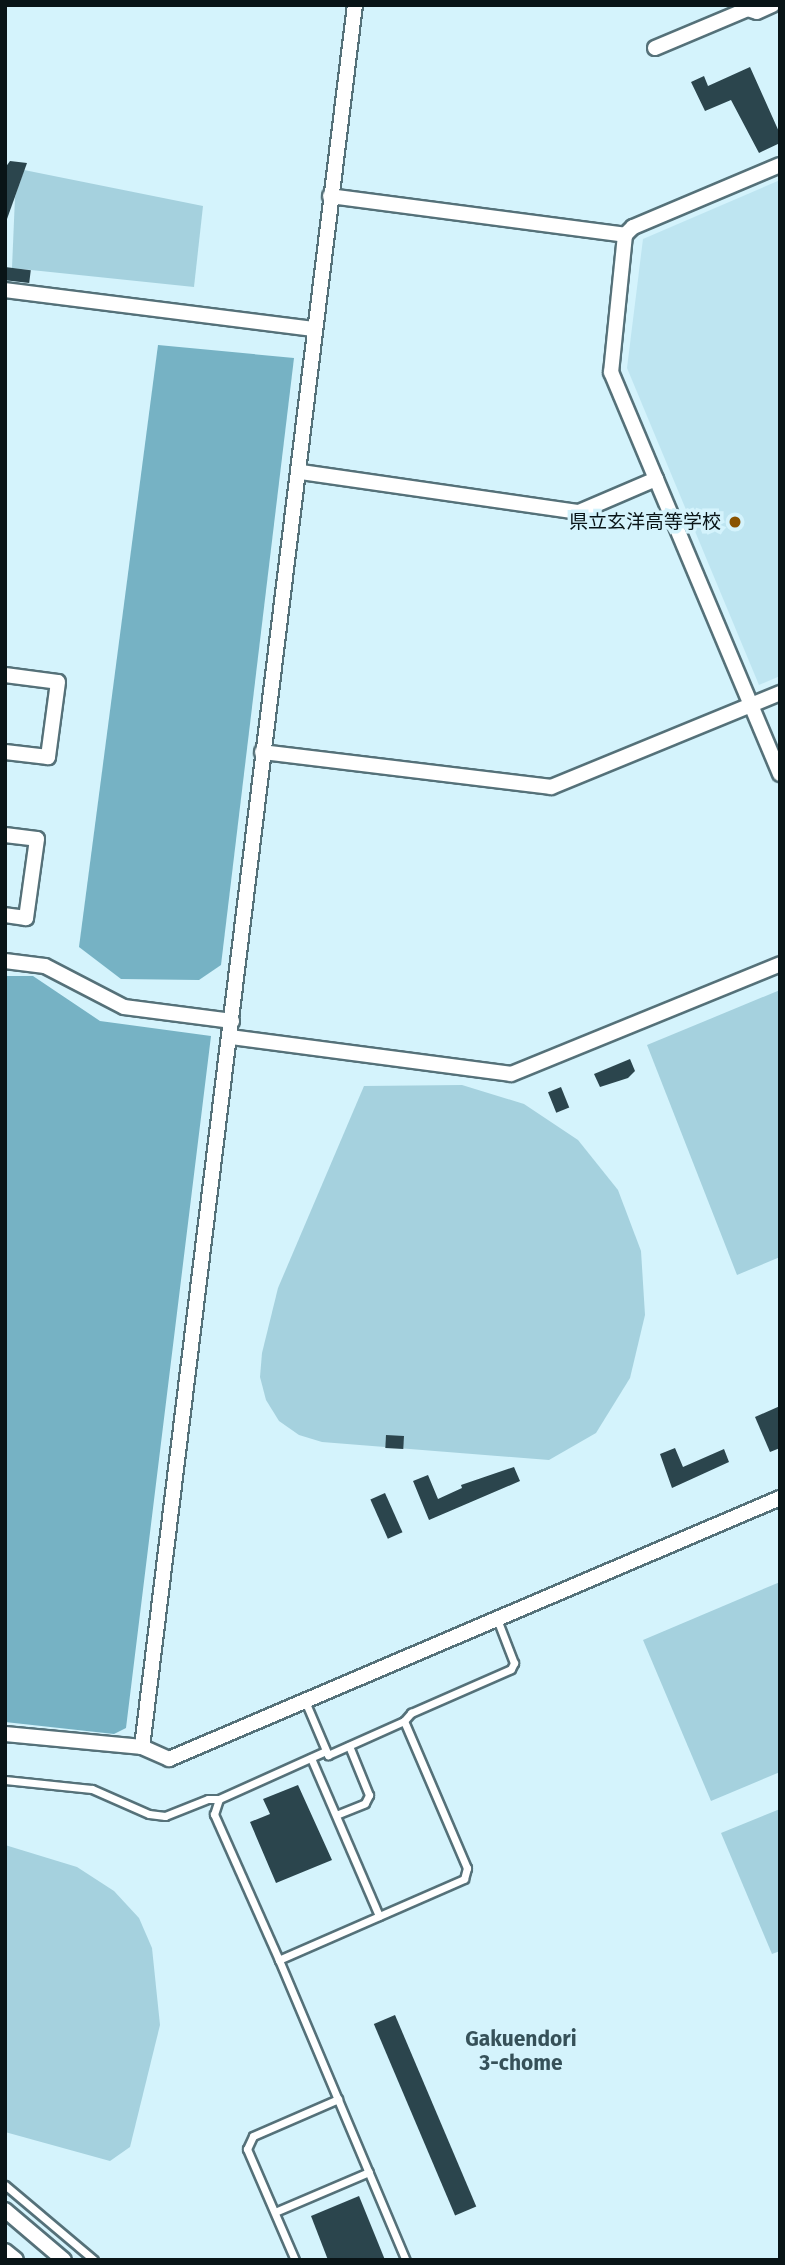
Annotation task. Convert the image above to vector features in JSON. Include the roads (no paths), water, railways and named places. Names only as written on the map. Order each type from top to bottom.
[{"type":"street","points":[[142,1747],[231,1037],[261,752],[302,472],[330,196],[355,5]]},
{"type":"street","points":[[655,48],[748,9],[757,12],[772,5]]},
{"type":"street","points":[[780,164],[633,227],[625,235],[611,372],[780,774]]},
{"type":"street","points":[[330,196],[625,235]]},
{"type":"street","points":[[5,290],[315,329]]},
{"type":"street","points":[[302,472],[579,512],[656,479]]},
{"type":"street","points":[[5,675],[58,682],[48,757],[5,752]]},
{"type":"street","points":[[261,752],[551,787],[780,693]]},
{"type":"street","points":[[5,835],[37,839],[26,918],[5,915]]},
{"type":"street","points":[[5,961],[45,966],[124,1007],[232,1021]]},
{"type":"street","points":[[231,1037],[511,1074],[780,964]]},
{"type":"street","points":[[5,1734],[142,1747],[169,1759],[780,1498]]},
{"type":"street","points":[[5,2210],[64,2260]]},
{"type":"street","points":[[5,2251],[16,2260]]},
{"type":"lane","points":[[305,1701],[328,1755],[404,1721],[411,1713],[511,1669],[514,1663],[497,1619]]},
{"type":"lane","points":[[279,1960],[464,1879],[467,1868],[404,1721]]},
{"type":"lane","points":[[336,1815],[365,1804],[369,1795],[349,1746]]},
{"type":"lane","points":[[5,1780],[92,1789],[149,1814],[165,1816],[208,1799],[219,1799],[326,1751]]},
{"type":"lane","points":[[312,1758],[379,1916]]},
{"type":"lane","points":[[219,1799],[214,1814],[406,2260]]},
{"type":"lane","points":[[295,2260],[247,2148],[253,2136],[338,2099]]},
{"type":"lane","points":[[275,2212],[369,2172]]},
{"type":"lane","points":[[5,2185],[94,2260]]},
{"type":"place","name":"県立玄洋高等学校","points":[[735,522]]},
{"type":"district","name":"Gakuendori 3-chome","points":[[521,2051]]}]
